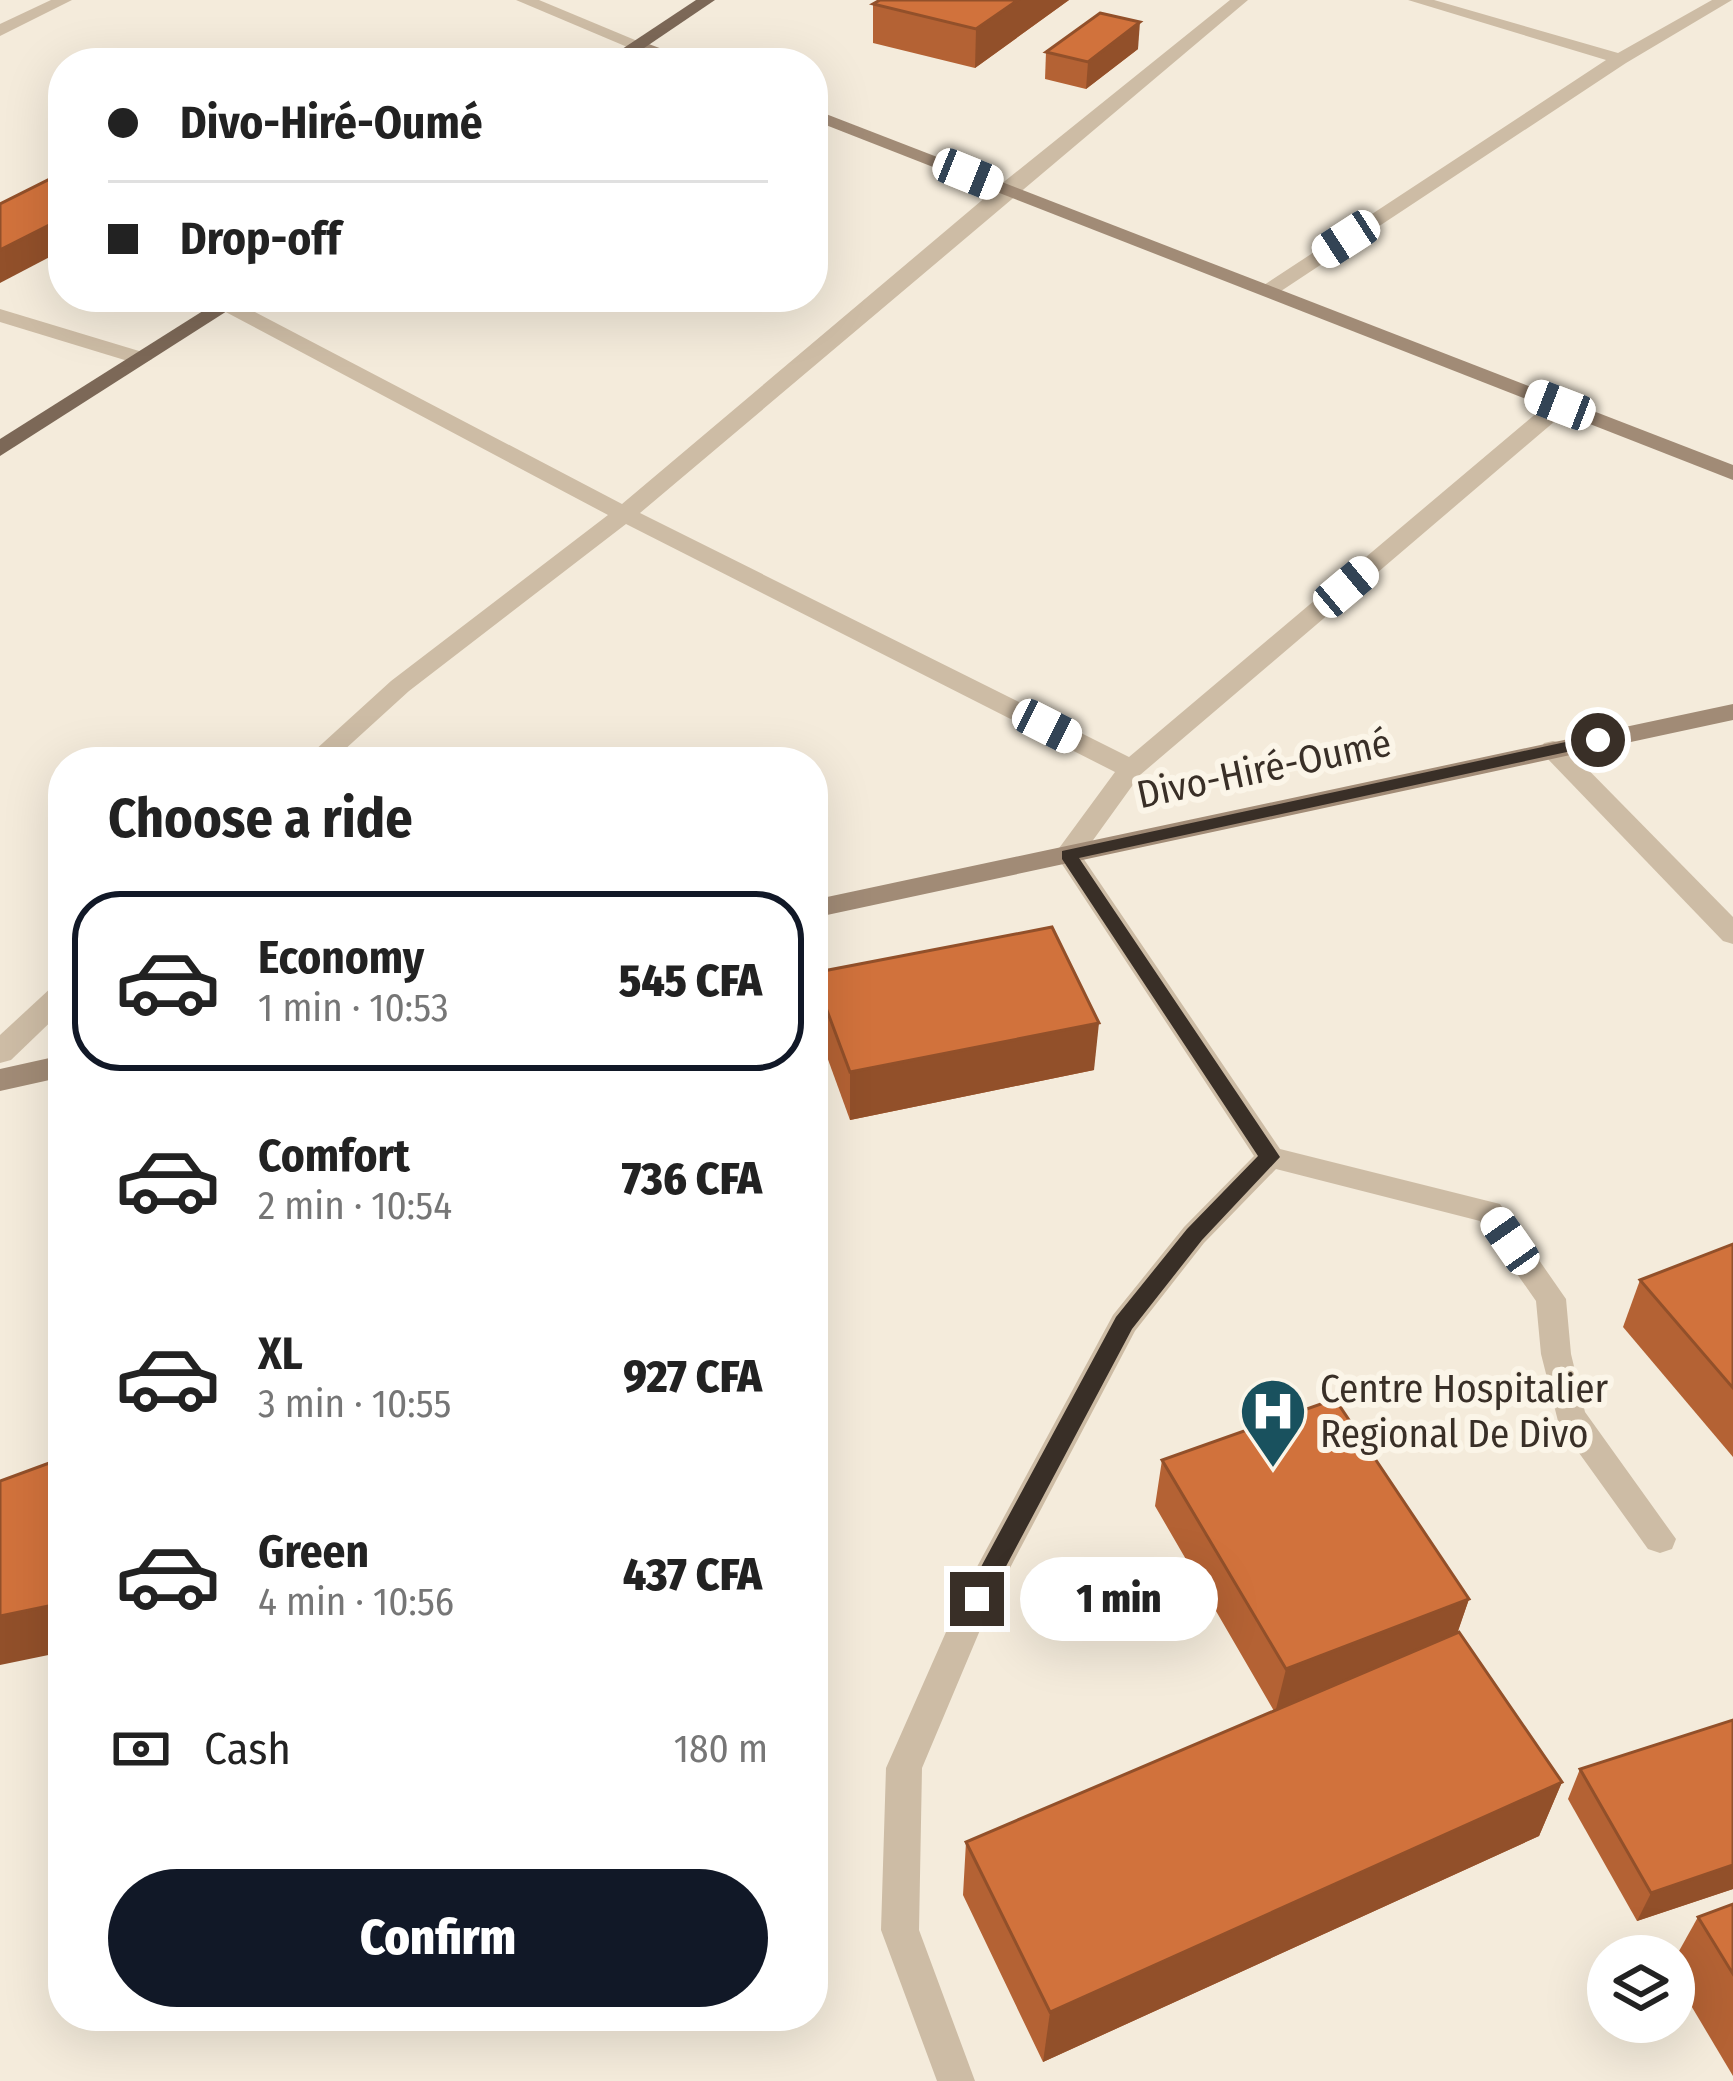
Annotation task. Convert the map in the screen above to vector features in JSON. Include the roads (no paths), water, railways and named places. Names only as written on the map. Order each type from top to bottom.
[{"type":"main road","points":[[633,48],[707,0]]},
{"type":"main road","points":[[0,449],[216,312]]},
{"type":"street","points":[[0,31],[64,0]]},
{"type":"street","points":[[524,0],[646,48]]},
{"type":"street","points":[[332,747],[400,686],[624,514],[930,259],[1006,189],[1240,0]]},
{"type":"street","points":[[1416,0],[1621,59]]},
{"type":"street","points":[[1268,291],[1621,59],[1724,0]]},
{"type":"street","points":[[828,120],[1733,472]]},
{"type":"street","points":[[253,312],[624,514],[1132,769]]},
{"type":"street","points":[[0,315],[141,359]]},
{"type":"street","points":[[1068,855],[1132,769],[1560,405]]},
{"type":"street","name":"Divo-Hiré-Oumé","points":[[828,906],[1733,712]]},
{"type":"street","points":[[1553,749],[1733,934]]},
{"type":"street","points":[[0,1052],[48,1007]]},
{"type":"street","points":[[0,1080],[48,1069]]},
{"type":"lane","points":[[1068,855],[1270,1157],[1490,1212],[1551,1299],[1556,1354],[1570,1416],[1660,1539]]},
{"type":"lane","points":[[956,2081],[900,1930],[904,1768],[977,1599],[1124,1323],[1194,1234],[1270,1157]]},
{"type":"place","name":"Centre Hospitalier Regional De Divo","points":[[1273,1470]]}]
